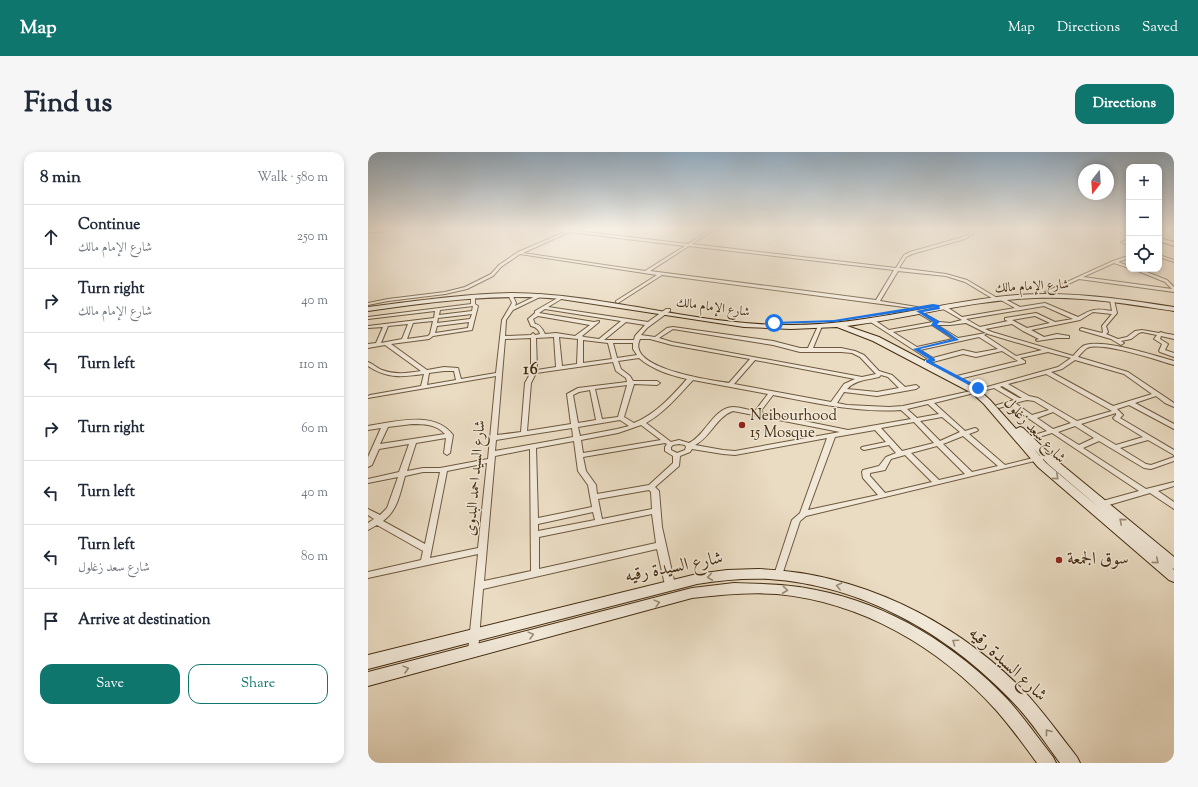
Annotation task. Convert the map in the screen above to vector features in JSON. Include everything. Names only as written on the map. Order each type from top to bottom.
[{"type":"street","points":[[369,308],[388,300],[445,293],[466,288],[492,275],[512,258]]},
{"type":"street","points":[[548,258],[646,272],[878,302],[917,310],[957,340]]},
{"type":"street","points":[[646,272],[669,258]]},
{"type":"street","points":[[797,258],[954,277],[966,281],[995,300],[1032,315]]},
{"type":"street","points":[[878,302],[905,258]]},
{"type":"street","points":[[1164,258],[1174,261]]},
{"type":"street","points":[[889,331],[935,323],[950,324],[1020,309],[1047,301],[1078,278],[1114,262],[1126,259]]},
{"type":"street","points":[[1114,262],[1126,266]]},
{"type":"street","points":[[1143,272],[1166,281],[1174,290]]},
{"type":"street","points":[[618,302],[661,274]]},
{"type":"street","points":[[1078,278],[1174,290]]},
{"type":"street","name":"شارع الإمام مالك","points":[[369,308],[462,294],[510,291],[552,292],[753,326],[832,325],[871,320],[917,310]]},
{"type":"street","points":[[510,294],[514,303],[512,309]]},
{"type":"street","name":"شارع الإمام مالك","points":[[369,308],[473,296],[510,294],[542,295],[751,321],[798,323],[834,321],[956,304],[1030,296],[1047,301],[1095,295],[1174,305]]},
{"type":"street","points":[[512,309],[542,295]]},
{"type":"street","points":[[368,346],[427,338],[432,335],[468,330],[476,306],[473,306],[473,296]]},
{"type":"street","points":[[543,335],[541,330],[536,325],[533,325],[530,319],[537,314],[537,312],[561,297]]},
{"type":"street","name":"شارع الإمام مالك","points":[[995,300],[1047,301],[1081,297],[1174,309]]},
{"type":"street","points":[[1104,335],[1106,332],[1104,326],[1114,313],[1112,300]]},
{"type":"street","points":[[1047,301],[1078,319]]},
{"type":"street","name":"شارع الإمام مالك","points":[[935,307],[945,308],[956,304]]},
{"type":"street","points":[[368,318],[473,306]]},
{"type":"street","points":[[1002,307],[1009,311]]},
{"type":"street","points":[[545,308],[650,324]]},
{"type":"street","points":[[945,308],[990,333],[1075,357],[1131,376],[1157,394],[1173,402]]},
{"type":"street","name":"شارع السيد احمد البدوى","points":[[473,651],[504,320],[512,309]]},
{"type":"street","points":[[432,335],[438,310]]},
{"type":"street","points":[[666,311],[642,330],[637,339],[636,349],[640,356],[648,363],[660,369],[692,377],[833,404],[874,409],[903,408],[978,391],[1047,372],[1066,365],[1081,350],[1091,345],[1118,348],[1174,363]]},
{"type":"street","points":[[1025,330],[1078,319],[1095,311],[1114,313]]},
{"type":"street","points":[[368,328],[475,312]]},
{"type":"street","points":[[537,314],[595,324]]},
{"type":"street","points":[[1043,339],[1007,319],[1037,315],[1054,324]]},
{"type":"street","points":[[580,365],[580,337],[604,317]]},
{"type":"street","points":[[434,325],[472,320]]},
{"type":"street","points":[[601,340],[625,320]]},
{"type":"street","points":[[871,320],[916,349],[930,361],[964,352],[976,355],[1003,349]]},
{"type":"street","points":[[404,341],[410,322]]},
{"type":"street","name":"شارع سعد زغلول","points":[[857,322],[859,327],[930,361],[959,377],[999,406],[1027,438],[1041,458],[1102,504],[1174,564]]},
{"type":"street","points":[[979,328],[1012,322]]},
{"type":"street","name":"شارع سعد زغلول","points":[[832,325],[847,328],[869,336],[978,391],[1041,458],[1174,577]]},
{"type":"street","points":[[378,344],[386,326]]},
{"type":"street","points":[[810,350],[820,326]]},
{"type":"street","points":[[656,338],[673,328],[773,343],[795,349],[841,350],[853,352],[862,356],[878,372],[890,376],[903,390]]},
{"type":"street","points":[[1082,329],[1119,340],[1129,338],[1137,332],[1142,331],[1174,336]]},
{"type":"street","points":[[916,349],[990,333]]},
{"type":"street","points":[[1161,333],[1156,339],[1165,344],[1162,351],[1174,355]]},
{"type":"street","points":[[524,433],[528,384],[534,372],[532,335]]},
{"type":"street","points":[[502,338],[532,335],[556,335],[610,342],[656,338],[668,342],[862,379]]},
{"type":"street","points":[[556,335],[559,368]]},
{"type":"street","points":[[959,377],[1023,362],[980,335]]},
{"type":"street","points":[[1025,343],[1057,336],[1067,337]]},
{"type":"street","points":[[1118,348],[1121,344],[1119,340]]},
{"type":"street","points":[[610,342],[618,370],[628,377],[632,383]]},
{"type":"street","points":[[386,344],[426,372]]},
{"type":"street","points":[[1017,357],[1049,350]]},
{"type":"street","points":[[534,372],[640,356]]},
{"type":"street","points":[[731,384],[754,358]]},
{"type":"street","points":[[368,364],[378,372],[403,375],[456,369],[459,381]]},
{"type":"street","points":[[424,387],[426,372]]},
{"type":"street","points":[[833,404],[842,390],[851,381],[877,376],[879,374],[878,372]]},
{"type":"street","points":[[1047,372],[1115,410],[1120,415],[1116,418],[1117,419],[1174,453]]},
{"type":"street","points":[[368,405],[369,395],[499,374]]},
{"type":"street","points":[[368,481],[423,470],[444,469],[534,446],[618,431],[634,426],[658,413],[692,377]]},
{"type":"street","points":[[621,418],[632,383]]},
{"type":"street","points":[[599,522],[592,485],[582,471],[570,394],[575,391],[592,388],[632,383],[657,383]]},
{"type":"street","points":[[1004,384],[1027,398]]},
{"type":"street","points":[[996,386],[1018,400]]},
{"type":"street","points":[[842,390],[874,395],[916,387]]},
{"type":"street","points":[[592,388],[599,421]]},
{"type":"street","points":[[756,414],[772,392]]},
{"type":"street","points":[[1027,438],[1053,431],[1157,394]]},
{"type":"street","points":[[999,406],[1027,398],[1036,399],[1138,463],[1148,467],[1174,459]]},
{"type":"street","points":[[929,402],[1003,467]]},
{"type":"street","points":[[1010,403],[1078,448],[1174,506]]},
{"type":"street","points":[[1130,403],[1174,427]]},
{"type":"street","points":[[903,408],[970,475]]},
{"type":"street","points":[[668,443],[668,451],[677,455],[686,452],[689,446],[701,440],[725,411],[735,410],[850,432]]},
{"type":"street","points":[[1032,417],[1054,410]]},
{"type":"street","points":[[580,456],[679,442],[685,443],[689,446],[735,453],[944,415]]},
{"type":"street","points":[[493,438],[621,418],[634,426]]},
{"type":"street","points":[[368,428],[410,422],[427,422],[440,426],[450,435],[447,453]]},
{"type":"street","points":[[642,423],[668,443]]},
{"type":"street","points":[[368,465],[385,426]]},
{"type":"street","points":[[876,427],[891,443],[937,483]]},
{"type":"street","points":[[884,496],[865,473],[882,468],[888,458],[939,444],[975,430]]},
{"type":"street","points":[[376,447],[450,435]]},
{"type":"street","points":[[803,514],[832,435]]},
{"type":"street","points":[[1078,448],[1099,438]]},
{"type":"street","points":[[1114,448],[1148,438]]},
{"type":"street","points":[[368,527],[379,520],[391,509],[413,441]]},
{"type":"street","points":[[864,448],[891,443]]},
{"type":"street","points":[[534,446],[535,573]]},
{"type":"street","points":[[594,497],[651,487],[676,464],[677,455]]},
{"type":"street","points":[[778,575],[796,520],[803,514],[1041,458]]},
{"type":"street","points":[[425,563],[444,469]]},
{"type":"street","points":[[1102,504],[1173,485]]},
{"type":"street","points":[[651,487],[655,491],[655,511],[660,545],[670,585]]},
{"type":"street","points":[[534,522],[597,509]]},
{"type":"street","points":[[534,535],[655,511]]},
{"type":"street","points":[[368,512],[379,520],[381,524],[428,550]]},
{"type":"street","points":[[479,586],[660,545]]},
{"type":"street","points":[[368,575],[482,550]]},
{"type":"street","name":"شارع السيدة رقيه","points":[[368,662],[670,585],[724,575],[778,575],[812,579],[846,587],[879,599],[932,626],[958,643],[1009,687],[1034,714],[1071,763]]},
{"type":"street","name":"شارع السيدة رقيه","points":[[368,679],[692,593],[714,589],[759,588],[812,593],[865,609],[892,620],[944,652],[994,696],[1019,724],[1047,763]]},
{"type":"place","name":"Neibourhood 15 Mosque","points":[[742,425]]},
{"type":"place","name":"سوق الجمعة","points":[[1059,560]]},
{"type":"district","name":"16","points":[[531,370]]},
{"type":"route","points":[[774,323],[834,321],[937,306],[939,307],[938,309],[918,311],[937,322],[938,323],[933,324],[957,340],[916,349],[933,360],[927,361],[978,388]]}]
